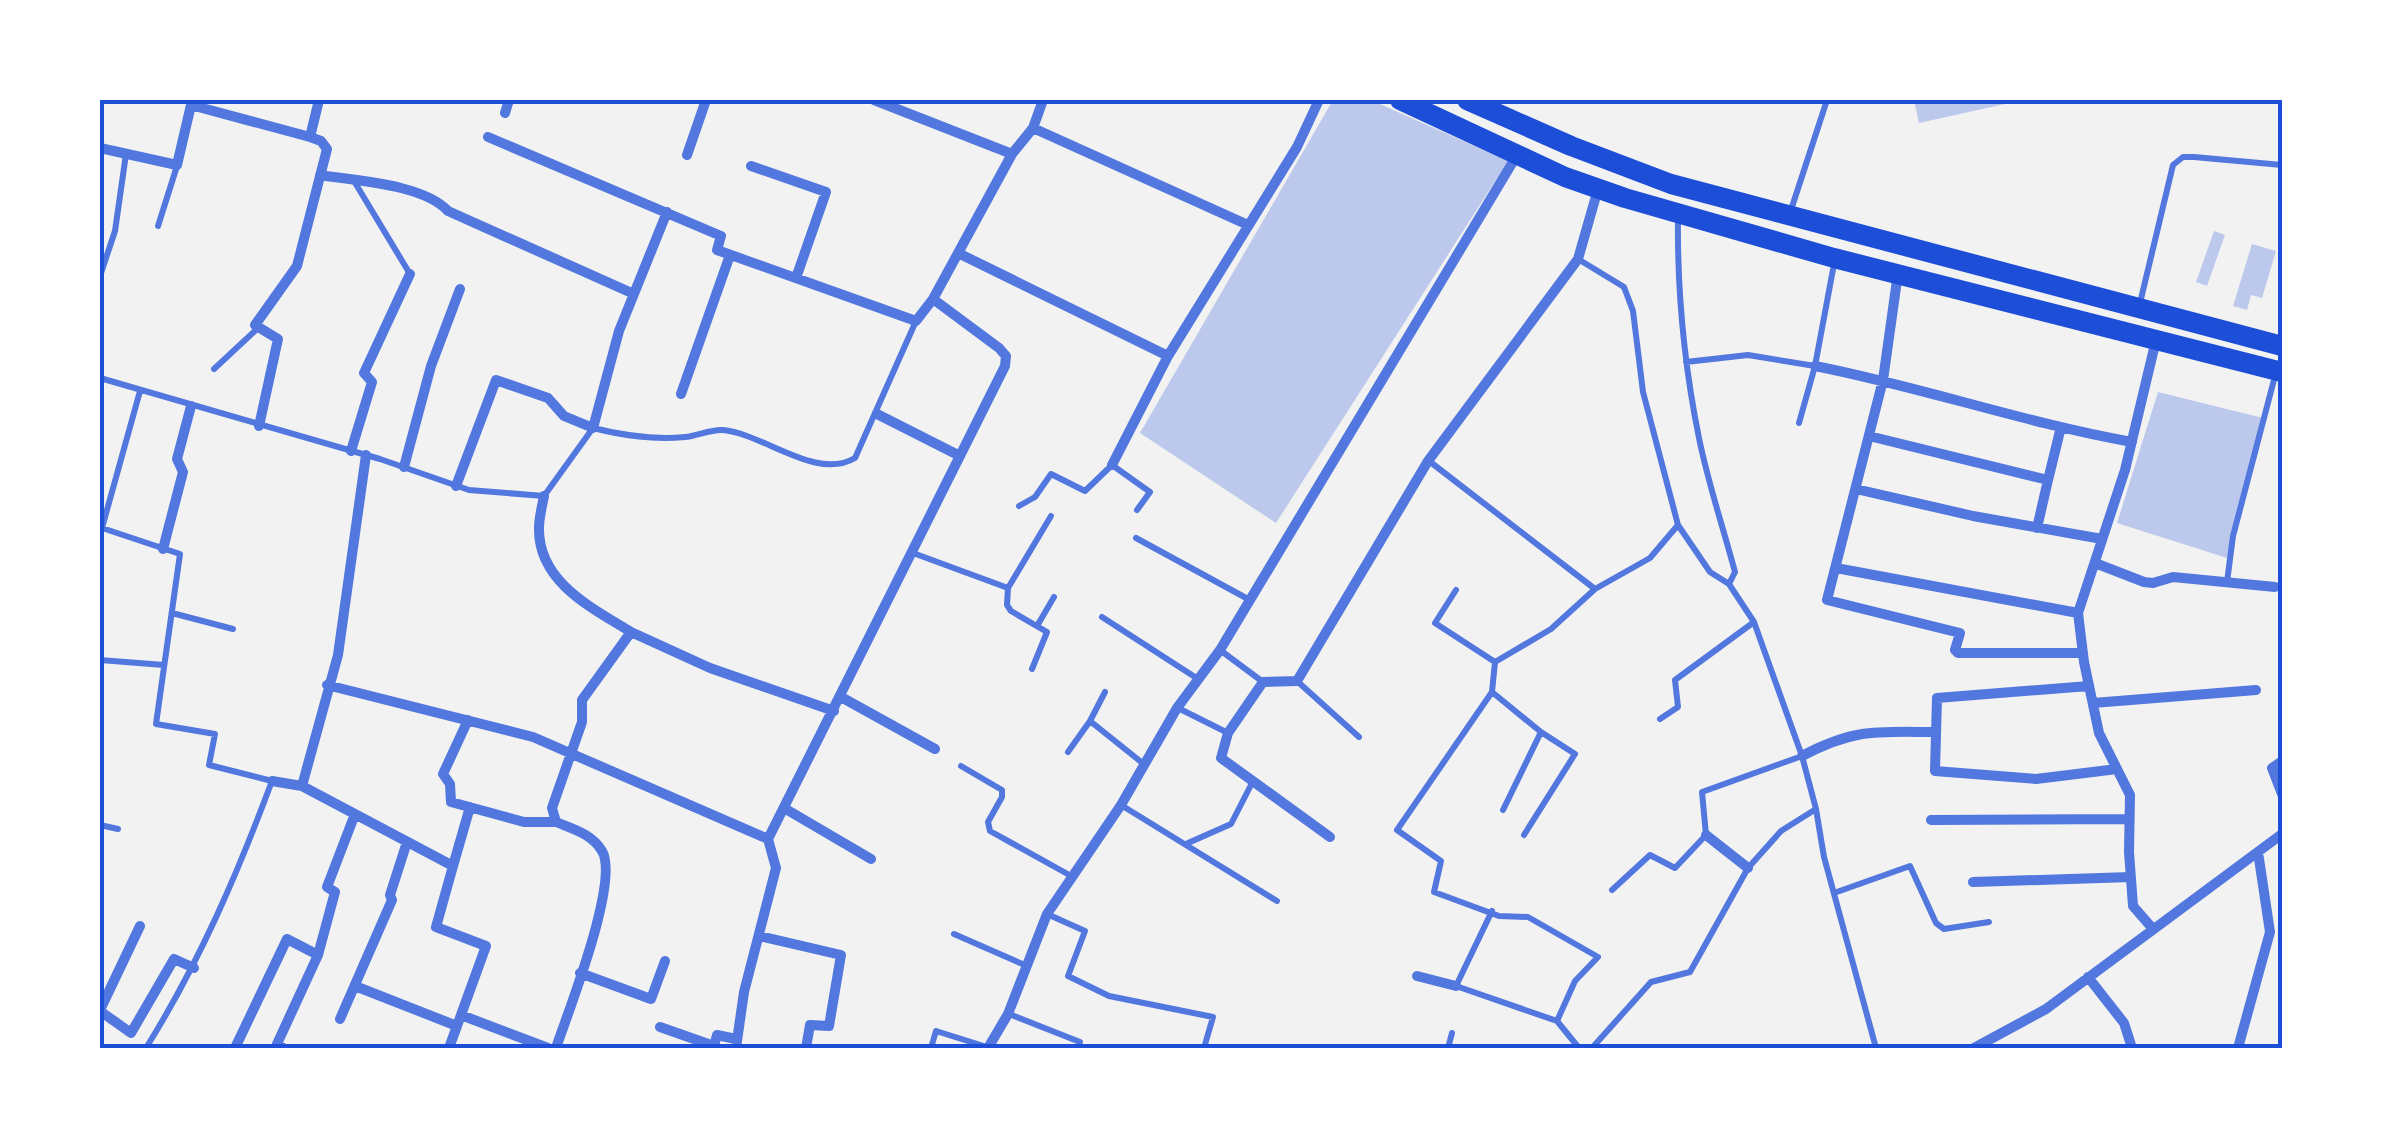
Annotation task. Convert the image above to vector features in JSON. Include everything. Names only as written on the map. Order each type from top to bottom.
[{"type":"main road","points":[[1400,100],[1517,155],[1598,188],[1678,214],[1834,258],[2279,371]]},
{"type":"main road","points":[[1468,100],[1671,184],[2282,346]]},
{"type":"main road","points":[[1598,188],[1608,160]]},
{"type":"street","points":[[310,137],[318,100]]},
{"type":"street","points":[[505,113],[509,100]]},
{"type":"street","points":[[687,155],[706,100]]},
{"type":"street","points":[[874,100],[1012,154]]},
{"type":"street","points":[[488,138],[721,236],[717,250],[916,321],[933,299],[1012,154],[1032,128],[1044,100]]},
{"type":"street","points":[[1112,465],[1168,356],[1297,146],[1319,100]]},
{"type":"street","points":[[100,148],[177,165],[192,102],[310,137],[321,141],[327,149],[296,266],[256,322],[257,329],[278,339],[259,426]]},
{"type":"street","points":[[1032,128],[1248,225]]},
{"type":"street","points":[[988,1048],[1008,1014],[1047,914],[1146,766],[1177,708],[1220,650],[1517,155]]},
{"type":"street","points":[[751,166],[826,192],[796,278]]},
{"type":"street","points":[[320,175],[433,198],[448,211],[634,294]]},
{"type":"street","points":[[1330,837],[1221,758],[1228,733],[1263,682],[1297,682],[1428,460],[1578,259],[1598,188]]},
{"type":"street","points":[[456,486],[496,380],[548,398],[564,416],[594,428],[619,331],[667,212]]},
{"type":"street","points":[[958,253],[1168,356]]},
{"type":"street","points":[[681,394],[730,254]]},
{"type":"street","points":[[1898,272],[1883,380],[1827,600],[1960,633],[1955,650],[1958,653],[2083,653]]},
{"type":"street","points":[[351,450],[372,382],[364,373],[410,274]]},
{"type":"street","points":[[404,467],[431,366],[460,288]]},
{"type":"street","points":[[660,1027],[714,1046],[717,1035],[736,1044],[776,868],[768,839],[1005,366],[1006,356],[933,299]]},
{"type":"street","points":[[2152,929],[2134,906],[2130,795],[2099,733],[2078,613],[2132,442],[2157,339]]},
{"type":"street","points":[[1815,366],[2132,442]]},
{"type":"street","points":[[164,549],[182,472],[177,460],[191,406]]},
{"type":"street","points":[[878,414],[960,456]]},
{"type":"street","points":[[2037,528],[2061,427]]},
{"type":"street","points":[[1869,436],[2048,480]]},
{"type":"street","points":[[302,786],[338,655],[366,455]]},
{"type":"street","points":[[1856,489],[2102,539]]},
{"type":"street","points":[[544,496],[538,530],[547,564],[570,594],[664,648],[834,711]]},
{"type":"street","points":[[2095,563],[2144,582],[2173,577],[2274,587]]},
{"type":"street","points":[[1836,568],[2078,613]]},
{"type":"street","points":[[556,822],[552,808],[582,722],[582,700],[631,632]]},
{"type":"street","points":[[327,684],[534,737],[768,839]]},
{"type":"street","points":[[2089,686],[1937,698],[1934,766],[1939,773],[2036,779],[2117,769]]},
{"type":"street","points":[[2093,703],[2256,690]]},
{"type":"street","points":[[841,697],[934,749]]},
{"type":"street","points":[[468,720],[443,774],[450,784],[451,802],[524,822],[556,822],[585,833],[603,852],[607,873],[601,910],[556,1048]]},
{"type":"street","points":[[1802,756],[1834,739],[1862,732],[1935,732]]},
{"type":"street","points":[[2282,761],[2272,768],[2282,794]]},
{"type":"street","points":[[272,782],[302,786],[454,866]]},
{"type":"street","points":[[449,1048],[486,946],[436,927],[470,807]]},
{"type":"street","points":[[784,808],[871,859]]},
{"type":"street","points":[[278,1047],[318,956],[336,892],[327,887],[355,814]]},
{"type":"street","points":[[1932,820],[2129,819]]},
{"type":"street","points":[[1974,1048],[2046,1009],[2282,834]]},
{"type":"street","points":[[1706,835],[1748,868]]},
{"type":"street","points":[[340,1018],[392,900],[390,895],[407,842]]},
{"type":"street","points":[[2238,1048],[2270,932],[2258,852]]},
{"type":"street","points":[[1973,882],[2131,877]]},
{"type":"street","points":[[140,926],[100,1011],[131,1033],[174,958],[194,968]]},
{"type":"street","points":[[758,936],[841,954],[829,1026],[810,1025],[806,1048]]},
{"type":"street","points":[[235,1048],[287,938],[318,956]]},
{"type":"street","points":[[580,973],[651,999],[665,961]]},
{"type":"street","points":[[1417,976],[1456,986]]},
{"type":"street","points":[[2088,977],[2124,1023],[2132,1048]]},
{"type":"street","points":[[354,986],[548,1048]]},
{"type":"street","points":[[2005,1032],[2010,1048]]},
{"type":"lane","points":[[1789,215],[1826,100]]},
{"type":"lane","points":[[100,276],[115,232],[126,154]]},
{"type":"lane","points":[[2138,309],[2173,165],[2182,158],[2194,157],[2282,165]]},
{"type":"lane","points":[[158,226],[177,165]]},
{"type":"lane","points":[[354,181],[410,274]]},
{"type":"lane","points":[[1678,214],[1677,272],[1686,362],[1700,441],[1734,572],[1730,584]]},
{"type":"lane","points":[[1799,423],[1815,366],[1834,258]]},
{"type":"lane","points":[[1578,259],[1624,287],[1633,311],[1643,392],[1678,525],[1710,572],[1730,584],[1754,622],[1802,756],[1876,1048]]},
{"type":"lane","points":[[100,378],[351,450],[470,490],[544,496],[594,428],[658,440],[721,430],[824,465],[844,465],[855,458],[878,414],[916,321]]},
{"type":"lane","points":[[214,369],[257,329]]},
{"type":"lane","points":[[1686,362],[1748,355],[1815,366]]},
{"type":"lane","points":[[2227,582],[2233,536],[2279,371]]},
{"type":"lane","points":[[140,391],[102,528],[180,554],[156,724],[215,734],[209,765],[272,782],[231,889],[194,968],[146,1048]]},
{"type":"lane","points":[[1428,460],[1596,589]]},
{"type":"lane","points":[[1019,506],[1035,496],[1050,474],[1084,491],[1112,465],[1150,492],[1137,510]]},
{"type":"lane","points":[[1032,669],[1047,632],[1011,611],[1007,605],[1008,588],[1050,516]]},
{"type":"lane","points":[[1495,662],[1550,629],[1596,589],[1650,558],[1678,525]]},
{"type":"lane","points":[[1136,538],[1248,599]]},
{"type":"lane","points":[[913,552],[1008,588]]},
{"type":"lane","points":[[1456,590],[1436,623],[1495,662]]},
{"type":"lane","points":[[1038,626],[1054,597]]},
{"type":"lane","points":[[172,613],[233,629]]},
{"type":"lane","points":[[1102,617],[1199,680]]},
{"type":"lane","points":[[1660,719],[1678,708],[1675,680],[1754,622]]},
{"type":"lane","points":[[1220,650],[1263,682]]},
{"type":"lane","points":[[100,660],[164,665]]},
{"type":"lane","points":[[1495,662],[1492,692],[1398,830],[1442,861],[1434,892],[1499,916],[1528,917],[1598,957],[1576,981],[1557,1021]]},
{"type":"lane","points":[[1297,682],[1359,738]]},
{"type":"lane","points":[[1068,752],[1106,692]]},
{"type":"lane","points":[[1492,692],[1540,732],[1575,754],[1524,835]]},
{"type":"lane","points":[[1177,708],[1228,733]]},
{"type":"lane","points":[[1090,721],[1146,766]]},
{"type":"lane","points":[[1503,810],[1540,732]]},
{"type":"lane","points":[[1612,890],[1650,854],[1676,868],[1706,835],[1702,792],[1802,756]]},
{"type":"lane","points":[[961,766],[1002,790],[988,822],[990,831],[1074,878]]},
{"type":"lane","points":[[1186,844],[1231,824],[1252,783]]},
{"type":"lane","points":[[1121,805],[1277,901]]},
{"type":"lane","points":[[1592,1048],[1651,982],[1690,972],[1748,868],[1781,831],[1816,809]]},
{"type":"lane","points":[[100,825],[118,829]]},
{"type":"lane","points":[[1834,893],[1910,866],[1936,923],[1944,929],[1989,922]]},
{"type":"lane","points":[[1492,911],[1456,986],[1557,1021],[1579,1048]]},
{"type":"lane","points":[[1047,914],[1085,931],[1068,976],[1109,996],[1213,1017],[1204,1048]]},
{"type":"lane","points":[[954,934],[1027,966]]},
{"type":"lane","points":[[1008,1014],[1080,1042]]},
{"type":"lane","points":[[931,1048],[936,1031],[988,1048]]},
{"type":"lane","points":[[1448,1048],[1452,1033]]},
{"type":"building","points":[[1333,100],[1371,100],[1508,161],[1276,523],[1140,433]]},
{"type":"building","points":[[1914,100],[2014,100],[2014,102],[1919,123]]},
{"type":"building","points":[[2214,231],[2225,235],[2207,286],[2196,282]]},
{"type":"building","points":[[2252,244],[2276,251],[2262,298],[2251,295],[2247,310],[2233,306]]},
{"type":"building","points":[[2158,392],[2263,418],[2227,558],[2117,523]]}]
